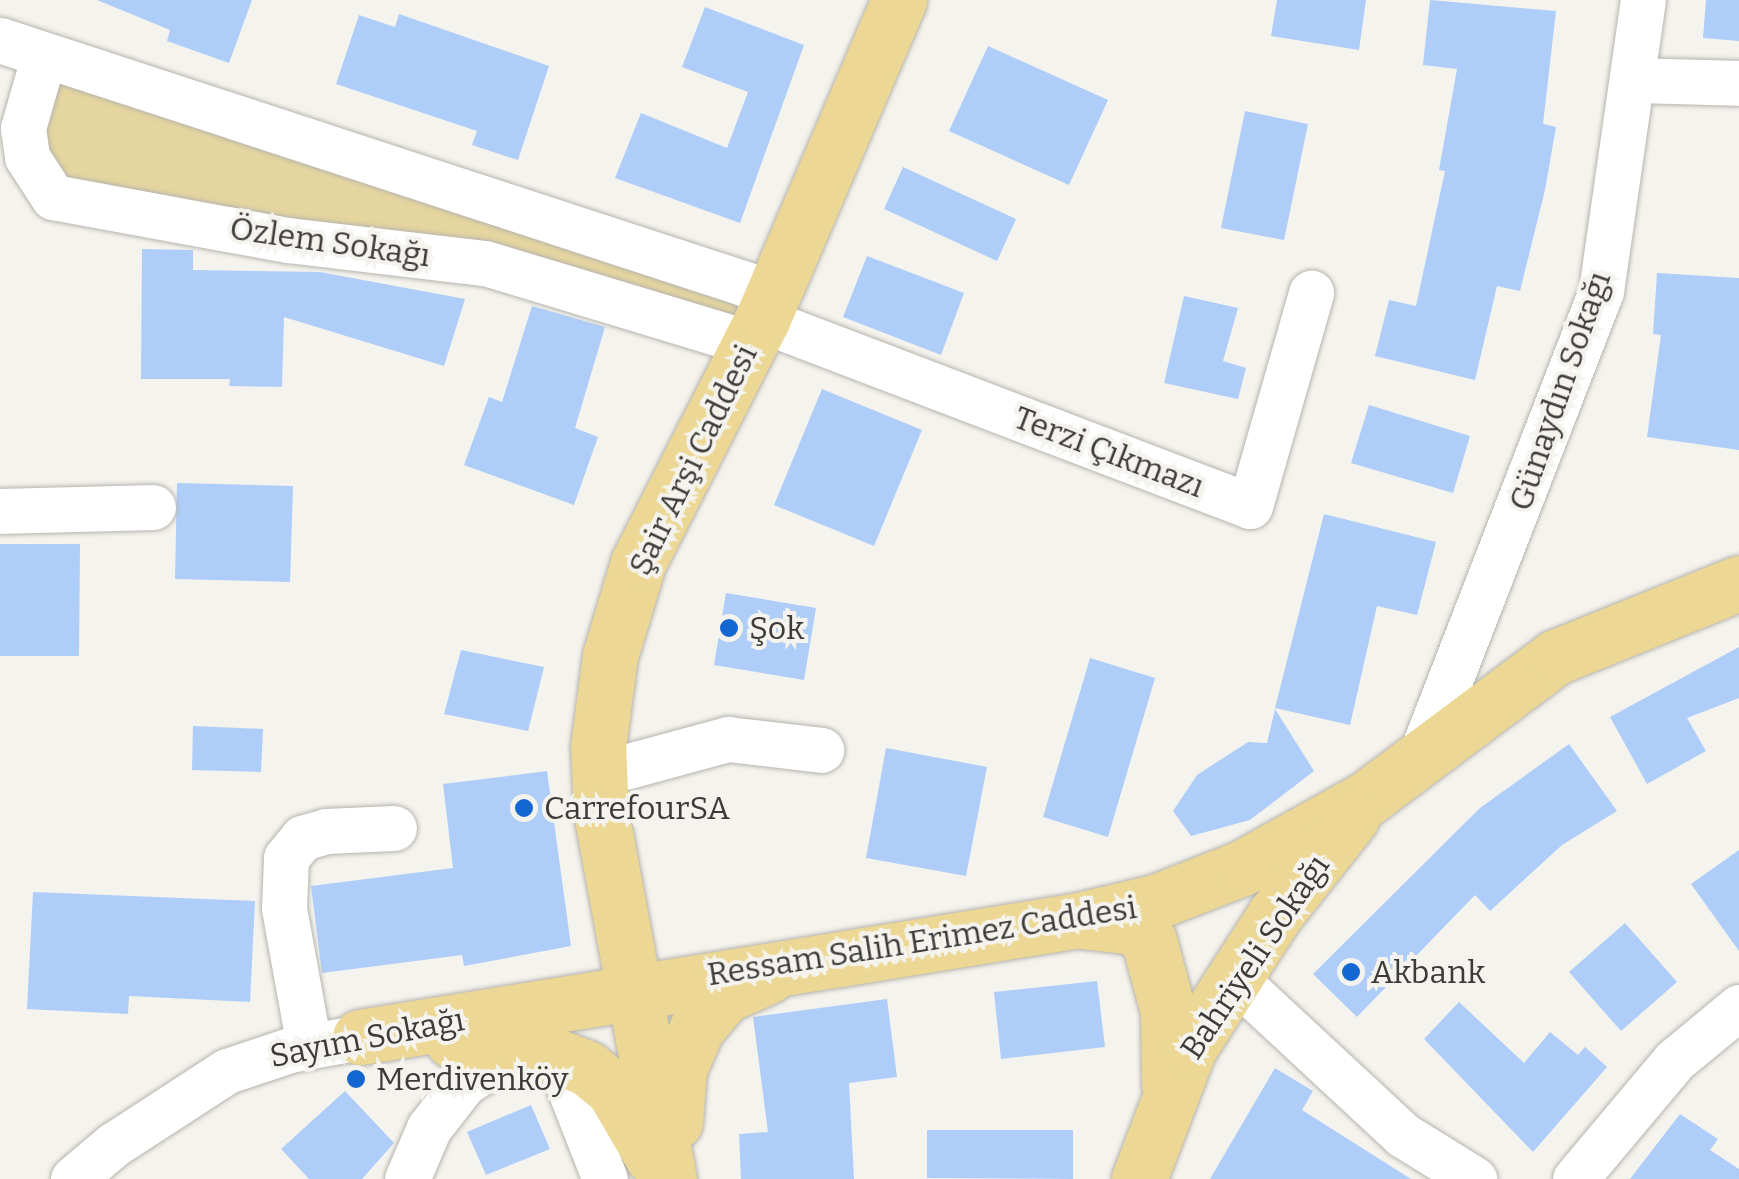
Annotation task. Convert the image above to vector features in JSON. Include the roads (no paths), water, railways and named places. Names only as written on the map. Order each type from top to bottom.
[{"type":"main road","name":"Şair Arşi Caddesi","points":[[669,1179],[600,774],[610,656],[638,563],[762,319],[899,0]]},
{"type":"main road","name":"Ressam Salih Erimez Caddesi","points":[[634,989],[1079,920],[1155,902],[1242,868],[1366,799],[1417,766],[1556,656],[1739,583]]},
{"type":"main road","name":"Bahriyeli Sokağı","points":[[1140,1179],[1188,1048],[1234,978],[1366,799]]},
{"type":"main road","points":[[1079,920],[1134,927],[1149,941],[1168,1011],[1168,1096]]},
{"type":"main road","points":[[669,1179],[679,1069],[704,1018],[745,984],[833,956]]},
{"type":"main road","name":"Sayım Sokağı","points":[[334,1042],[634,989]]},
{"type":"main road","points":[[334,1042],[539,1050],[606,1082],[669,1179]]},
{"type":"street","name":"Günaydın Sokağı","points":[[1417,766],[1600,291],[1643,0]]},
{"type":"street","points":[[0,40],[762,319]]},
{"type":"street","name":"Özlem Sokağı","points":[[44,55],[23,128],[26,157],[53,197],[288,240],[485,263],[762,319]]},
{"type":"street","points":[[1634,80],[1739,83]]},
{"type":"street","name":"Terzi Çıkmazı","points":[[762,319],[1250,506],[1311,293]]},
{"type":"street","points":[[0,511],[153,507]]},
{"type":"street","points":[[600,774],[728,739],[822,750]]},
{"type":"street","points":[[334,1042],[284,908],[286,858],[302,838],[326,831],[394,828]]},
{"type":"street","points":[[1234,978],[1403,1134],[1474,1179]]},
{"type":"street","points":[[1576,1179],[1675,1060],[1739,1007]]},
{"type":"street","name":"Sayım Sokağı","points":[[74,1179],[213,1079],[334,1042]]},
{"type":"street","points":[[407,1179],[429,1128],[464,1083],[512,1052],[539,1050],[561,1067],[605,1179]]},
{"type":"place","name":"Şok","points":[[729,628]]},
{"type":"place","name":"CarrefourSA","points":[[524,808]]},
{"type":"place","name":"Akbank","points":[[1351,972]]},
{"type":"place","name":"Merdivenköy","points":[[356,1079]]}]
